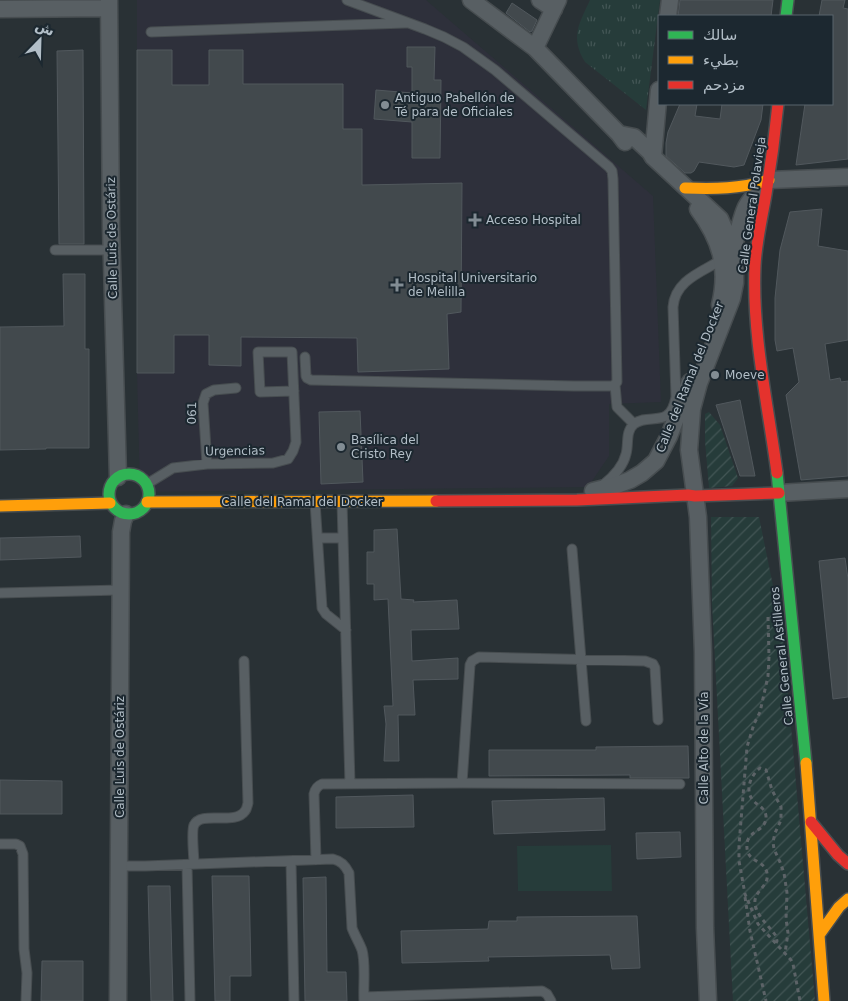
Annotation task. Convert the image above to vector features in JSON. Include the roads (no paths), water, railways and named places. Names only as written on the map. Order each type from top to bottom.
[{"type":"main road","points":[[786,15],[788,0]]},
{"type":"main road","name":"Calle General Polavieja","points":[[755,310],[756,255],[775,141],[778,105]]},
{"type":"main road","points":[[685,188],[740,188],[769,180]]},
{"type":"main road","name":"Calle General Astilleros","points":[[755,310],[779,493],[795,644],[811,822],[824,1001]]},
{"type":"main road","points":[[130,473],[142,478],[146,484],[149,490],[148,502],[136,513],[126,514],[117,510],[110,503],[110,486],[113,480],[118,477],[130,473]]},
{"type":"main road","name":"Calle del Ramal del Docker","points":[[577,500],[605,492],[676,488],[687,484],[692,476]]},
{"type":"main road","name":"Calle del Ramal del Docker","points":[[148,502],[577,500],[779,493]]},
{"type":"main road","points":[[0,506],[110,503]]},
{"type":"main road","points":[[811,822],[838,855],[848,864]]},
{"type":"main road","points":[[818,935],[839,907],[848,899]]},
{"type":"street","points":[[471,0],[535,48],[619,134]]},
{"type":"street","points":[[535,48],[556,4],[540,0]]},
{"type":"street","points":[[668,15],[670,0]]},
{"type":"street","points":[[0,8],[109,4]]},
{"type":"street","name":"Calle Luis de Ostáriz","points":[[109,4],[111,250],[118,477]]},
{"type":"street","points":[[653,157],[658,101]]},
{"type":"street","name":"Calle del Ramal del Docker","points":[[577,500],[596,490],[617,486],[630,480],[656,461],[669,436],[722,297],[726,257],[720,219],[685,188],[634,137],[619,134]]},
{"type":"street","name":"Calle del Ramal del Docker","points":[[619,134],[632,150],[699,209],[726,257]]},
{"type":"street","points":[[726,257],[737,239],[745,209],[769,180],[848,177]]},
{"type":"street","name":"Calle del Ramal del Docker","points":[[695,496],[689,450],[692,409],[699,383],[732,298],[735,284],[735,259],[726,257]]},
{"type":"street","points":[[734,288],[755,310]]},
{"type":"street","points":[[779,493],[848,489]]},
{"type":"street","name":"Calle Alto de la Vía","points":[[695,496],[698,517],[703,652],[705,928],[708,1001]]},
{"type":"street","name":"Calle Luis de Ostáriz","points":[[118,1001],[120,590],[121,532],[126,514]]},
{"type":"lane","points":[[347,0],[411,23],[463,47],[495,70],[612,171],[617,370],[617,382],[615,385],[617,407],[634,424]]},
{"type":"lane","points":[[150,32],[411,23]]},
{"type":"lane","points":[[55,250],[111,250]]},
{"type":"lane","points":[[596,490],[618,471],[626,454],[628,434],[634,424],[641,420],[658,419],[672,409],[676,397],[673,308],[675,295],[683,283],[726,257]]},
{"type":"lane","name":"Urgencias","points":[[146,484],[173,468],[207,464],[273,463],[288,459],[296,442],[294,391],[292,352],[258,352],[260,392],[294,391]]},
{"type":"lane","points":[[305,356],[306,376],[311,380],[574,386],[615,385]]},
{"type":"lane","name":"061","points":[[207,464],[203,403],[206,394],[214,390],[236,388]]},
{"type":"lane","points":[[315,502],[322,608],[326,614],[346,630]]},
{"type":"lane","points":[[342,502],[350,784]]},
{"type":"lane","points":[[318,538],[343,538]]},
{"type":"lane","points":[[572,549],[586,721]]},
{"type":"lane","points":[[0,593],[120,590]]},
{"type":"lane","points":[[462,783],[470,665],[472,661],[479,657],[646,661],[653,664],[655,668],[658,720]]},
{"type":"lane","points":[[190,1001],[190,865],[193,829],[196,822],[201,819],[239,816],[245,812],[248,803],[244,661]]},
{"type":"lane","points":[[316,860],[314,794],[318,786],[322,784],[680,784]]},
{"type":"lane","points":[[0,844],[16,844],[20,846],[23,854],[24,949],[27,973],[26,1001]]},
{"type":"lane","points":[[119,866],[332,859],[339,861],[346,866],[350,873],[352,928],[362,951],[364,961],[364,999],[542,992],[547,994],[551,1001]]},
{"type":"lane","points":[[291,861],[294,1001]]},
{"type":"place","name":"Antiguo Pabellón de Té para de Oficiales","points":[[385,105]]},
{"type":"place","name":"Acceso Hospital","points":[[475,220]]},
{"type":"place","name":"Hospital Universitario de Melilla","points":[[397,285]]},
{"type":"place","name":"Moeve","points":[[715,375]]},
{"type":"place","name":"Basílica del Cristo Rey","points":[[341,447]]}]
